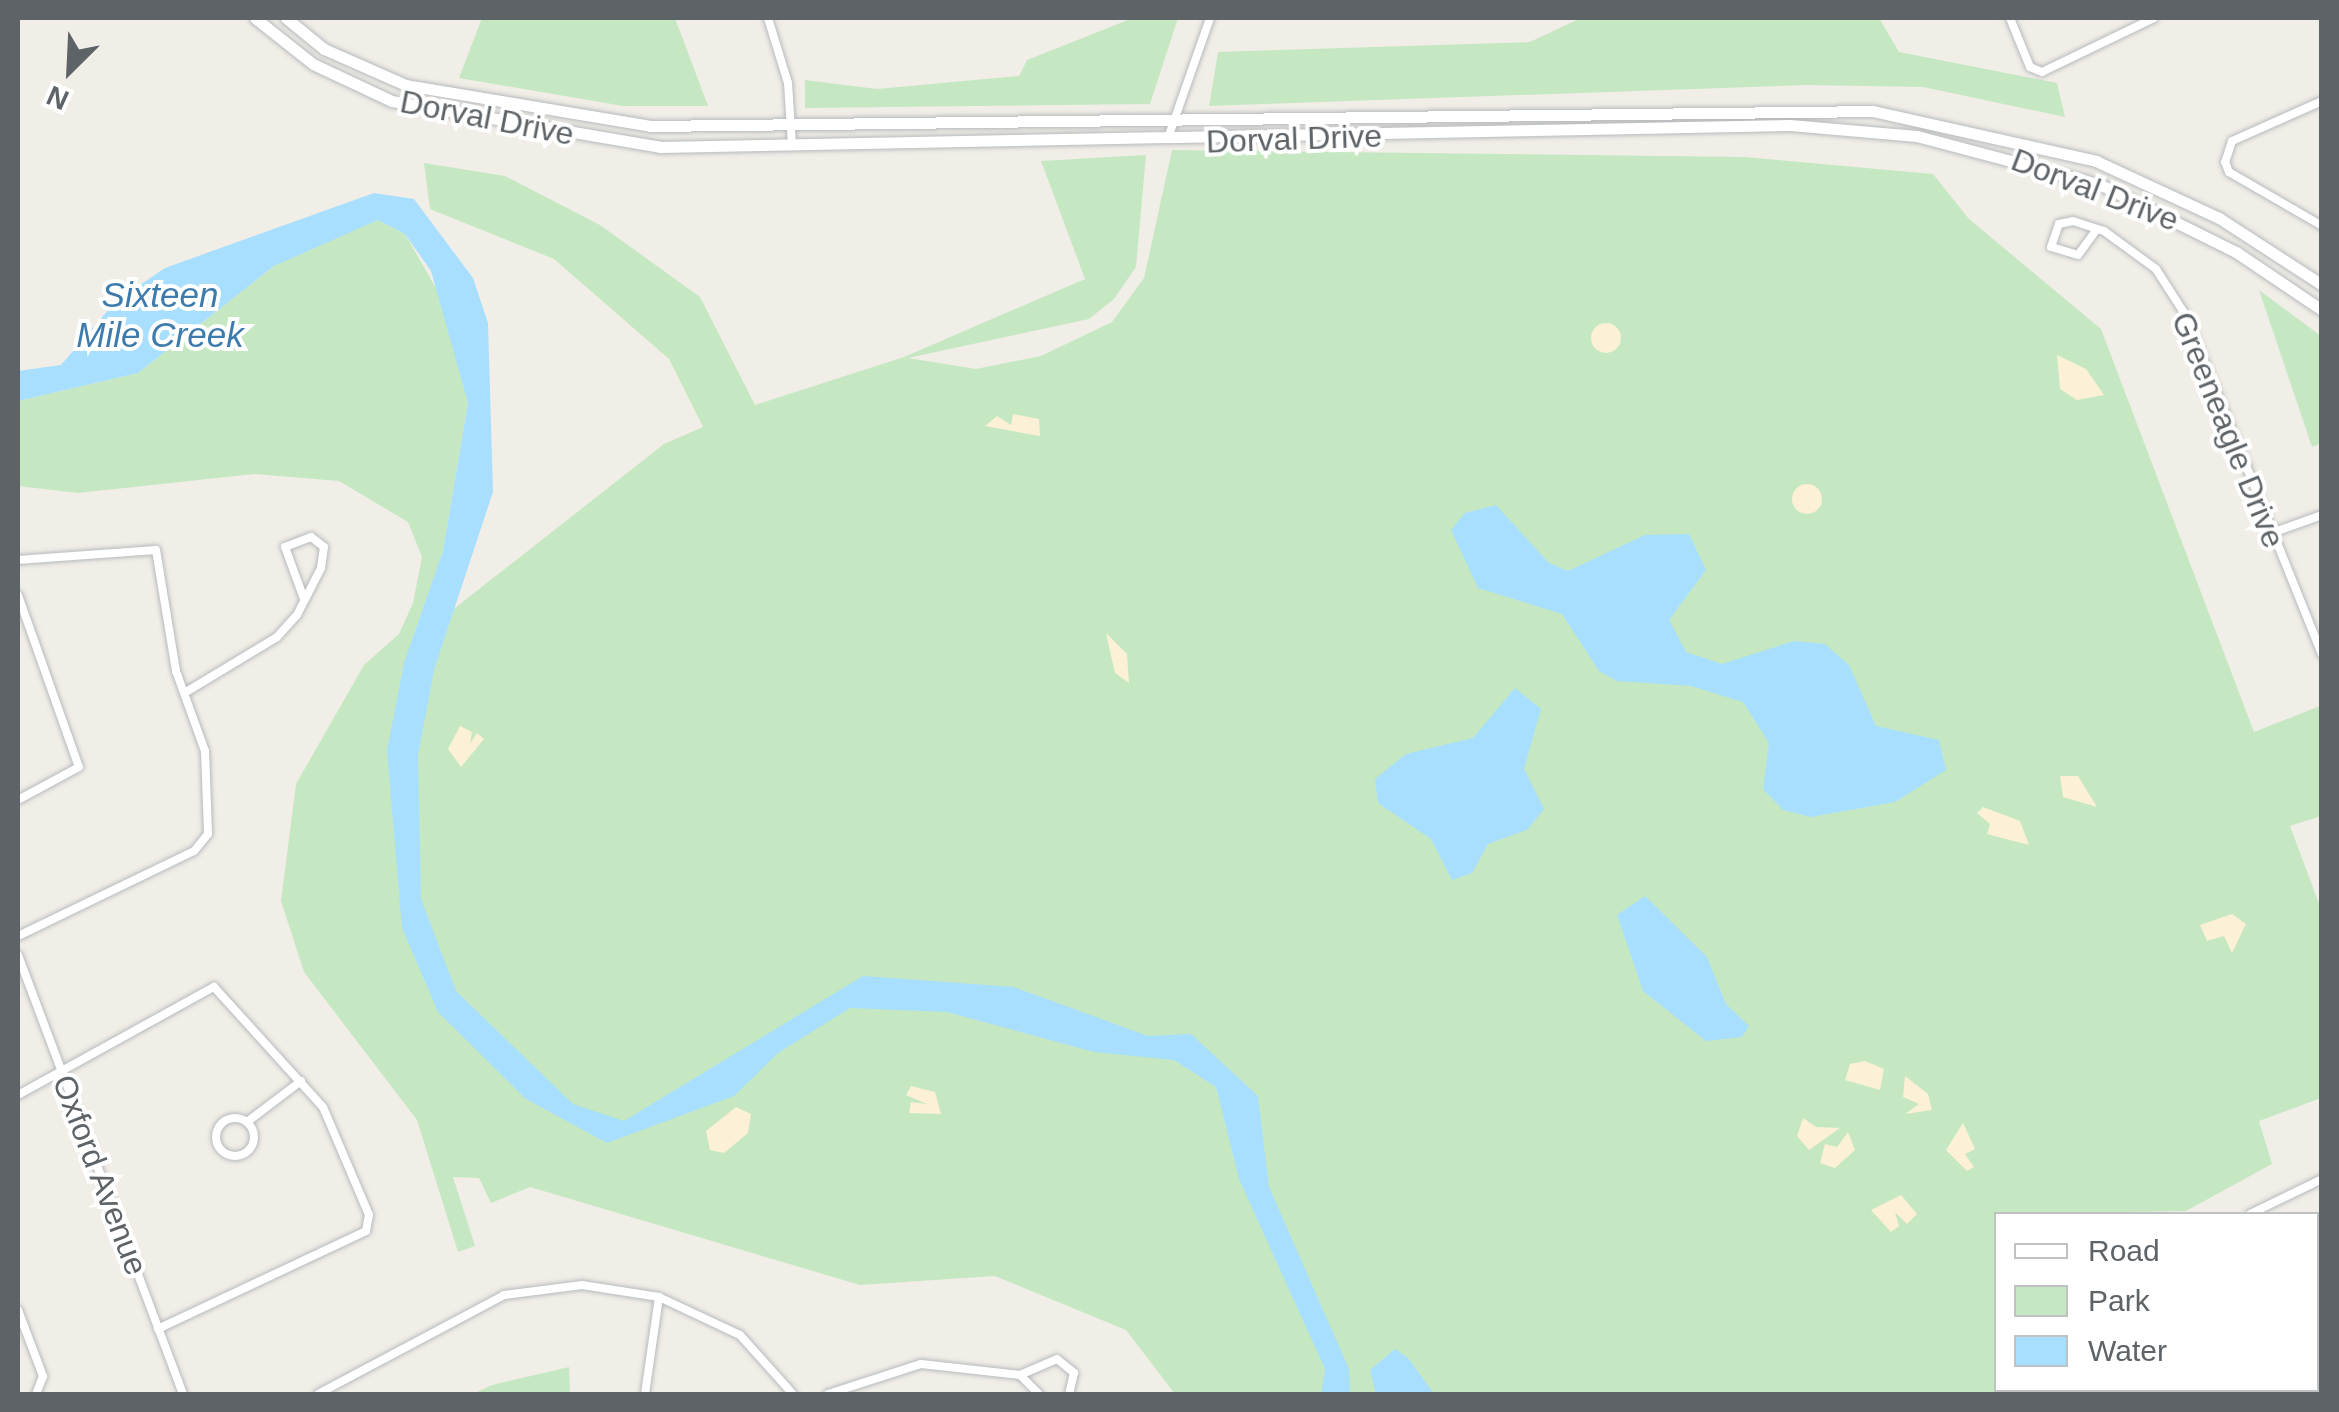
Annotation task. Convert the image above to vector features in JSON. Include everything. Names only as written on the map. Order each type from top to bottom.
[{"type":"main road","name":"Dorval Drive","points":[[256,18],[339,79],[420,110],[660,147],[1166,142],[1790,125],[1916,136],[2114,191],[2236,252],[2322,310]]},
{"type":"main road","name":"Dorval Drive","points":[[286,18],[346,60],[436,93],[650,126],[792,131],[1802,106],[1924,118],[2111,168],[2219,218],[2322,285]]},
{"type":"street","points":[[768,18],[792,131],[792,148]]},
{"type":"street","points":[[1166,142],[1210,18]]},
{"type":"street","points":[[2010,18],[2030,67],[2042,72],[2154,18]]},
{"type":"street","points":[[2322,101],[2232,141],[2226,162],[2229,172],[2322,226]]},
{"type":"street","points":[[2059,224],[2098,229],[2078,255],[2050,247],[2059,224]]},
{"type":"street","name":"Greeneagle Drive","points":[[2098,229],[2156,269],[2186,316],[2269,534],[2322,656]]},
{"type":"street","points":[[2269,534],[2322,516]]},
{"type":"street","points":[[186,692],[277,638],[304,599],[324,548],[312,537],[285,547],[304,599]]},
{"type":"street","points":[[18,560],[156,550],[186,692],[205,750],[208,834],[194,851],[18,936]]},
{"type":"street","points":[[18,595],[78,767],[18,800]]},
{"type":"street","name":"Oxford Avenue","points":[[18,955],[182,1394]]},
{"type":"street","points":[[18,1095],[214,987],[324,1107],[369,1216],[366,1231],[158,1329]]},
{"type":"street","points":[[248,1122],[252,1146],[243,1156],[224,1152],[214,1142],[220,1124],[248,1122],[300,1081]]},
{"type":"street","points":[[2254,1212],[2322,1179]]},
{"type":"street","points":[[318,1394],[504,1295],[582,1285],[659,1296],[740,1335],[793,1394]]},
{"type":"street","points":[[645,1394],[659,1296]]},
{"type":"street","points":[[18,1310],[43,1376],[36,1394]]},
{"type":"street","points":[[828,1394],[921,1364],[1020,1375],[1058,1358],[1074,1373],[1069,1394]]},
{"type":"street","points":[[1020,1375],[1039,1394]]},
{"type":"green space","points":[[482,18],[675,18],[708,106],[623,106],[459,78]]},
{"type":"green space","points":[[1133,18],[1178,18],[1150,104],[805,108],[805,80],[877,89],[1019,76],[1027,60]]},
{"type":"green space","points":[[1581,18],[1879,18],[1899,52],[2057,83],[2065,117],[1923,87],[1807,85],[1209,106],[1218,52],[1530,42]]},
{"type":"green space","points":[[1172,150],[1745,157],[1933,174],[1969,219],[2101,329],[2254,732],[2320,706],[2321,677],[2321,816],[2290,826],[2321,909],[2321,1098],[2259,1121],[2272,1164],[2186,1211],[1994,1212],[1994,1392],[2150,1394],[1175,1394],[1126,1330],[995,1276],[860,1285],[530,1187],[491,1203],[479,1178],[453,1177],[475,1246],[458,1252],[417,1120],[304,972],[281,901],[296,784],[364,665],[399,634],[413,603],[422,557],[408,522],[339,481],[254,474],[78,493],[18,486],[18,401],[138,373],[274,266],[340,232],[378,220],[405,234],[440,295],[468,403],[443,551],[413,641],[664,444],[703,427],[669,359],[554,259],[430,209],[424,163],[505,176],[600,225],[700,297],[755,405],[904,357],[1085,279],[1041,161],[1146,155],[1136,267],[1114,299],[1089,319],[908,358],[976,369],[1041,356],[1112,322],[1144,278]]},
{"type":"green space","points":[[2259,290],[2321,336],[2321,443],[2312,447]]},
{"type":"green space","points":[[569,1367],[570,1394],[473,1394],[492,1385]]},
{"type":"sand","points":[[1606,323],[1617,327],[1621,338],[1617,349],[1606,353],[1595,349],[1591,338],[1595,327]]},
{"type":"sand","points":[[2057,355],[2086,369],[2104,395],[2077,400],[2060,389]]},
{"type":"sand","points":[[1013,414],[1039,419],[1040,436],[985,426],[997,416],[1011,425]]},
{"type":"sand","points":[[1807,484],[1821,493],[1822,499],[1813,513],[1807,514],[1793,505],[1792,499],[1801,485]]},
{"type":"sand","points":[[1106,633],[1127,654],[1129,683],[1115,673]]},
{"type":"sand","points":[[460,726],[472,732],[470,744],[477,733],[484,739],[461,767],[448,749]]},
{"type":"sand","points":[[2060,776],[2078,776],[2097,807],[2063,797]]},
{"type":"sand","points":[[1983,807],[2020,821],[2029,845],[1987,834],[1990,824],[1977,813]]},
{"type":"sand","points":[[2232,914],[2246,924],[2232,953],[2224,936],[2207,941],[2200,925]]},
{"type":"sand","points":[[1865,1061],[1884,1069],[1880,1090],[1845,1080],[1850,1064]]},
{"type":"sand","points":[[1905,1076],[1928,1094],[1932,1110],[1905,1114],[1919,1104],[1903,1097]]},
{"type":"sand","points":[[911,1086],[935,1092],[941,1114],[909,1113],[911,1102],[927,1104],[906,1095]]},
{"type":"sand","points":[[736,1107],[751,1114],[748,1133],[724,1153],[710,1150],[706,1131]]},
{"type":"sand","points":[[1803,1118],[1816,1127],[1840,1128],[1809,1150],[1797,1136]]},
{"type":"sand","points":[[1963,1123],[1975,1149],[1965,1154],[1974,1167],[1967,1171],[1946,1150]]},
{"type":"sand","points":[[1848,1132],[1855,1150],[1835,1168],[1820,1163],[1825,1144],[1837,1147]]},
{"type":"sand","points":[[1901,1195],[1917,1214],[1907,1224],[1895,1212],[1899,1226],[1891,1232],[1871,1210]]},
{"type":"water","name":"Sixteen Mile Creek","points":[[374,193],[414,199],[473,278],[488,323],[493,492],[434,670],[418,755],[421,899],[456,991],[573,1104],[624,1121],[863,976],[1014,987],[1148,1036],[1191,1034],[1258,1096],[1269,1187],[1349,1369],[1350,1394],[1321,1394],[1325,1369],[1239,1179],[1216,1087],[1174,1060],[1094,1052],[947,1012],[850,1008],[778,1053],[734,1096],[607,1143],[526,1099],[438,1012],[402,928],[387,751],[404,663],[443,551],[468,403],[431,271],[405,234],[378,220],[274,266],[138,373],[18,401],[18,371],[61,365],[115,302],[165,268]]},
{"type":"water","points":[[1496,505],[1549,563],[1568,571],[1645,535],[1689,534],[1706,570],[1669,620],[1686,652],[1722,664],[1794,641],[1825,644],[1849,665],[1876,726],[1939,740],[1946,770],[1895,802],[1811,817],[1783,810],[1763,789],[1769,743],[1743,702],[1691,686],[1617,681],[1599,671],[1562,614],[1478,588],[1451,530],[1465,513]]},
{"type":"water","points":[[1515,688],[1541,709],[1524,769],[1544,809],[1527,830],[1488,844],[1472,873],[1452,880],[1431,839],[1378,803],[1375,779],[1406,754],[1473,738]]},
{"type":"water","points":[[1645,896],[1707,957],[1726,1004],[1749,1026],[1742,1037],[1706,1041],[1643,991],[1617,915]]},
{"type":"water","points":[[1395,1349],[1408,1358],[1434,1394],[1376,1394],[1370,1370]]}]
